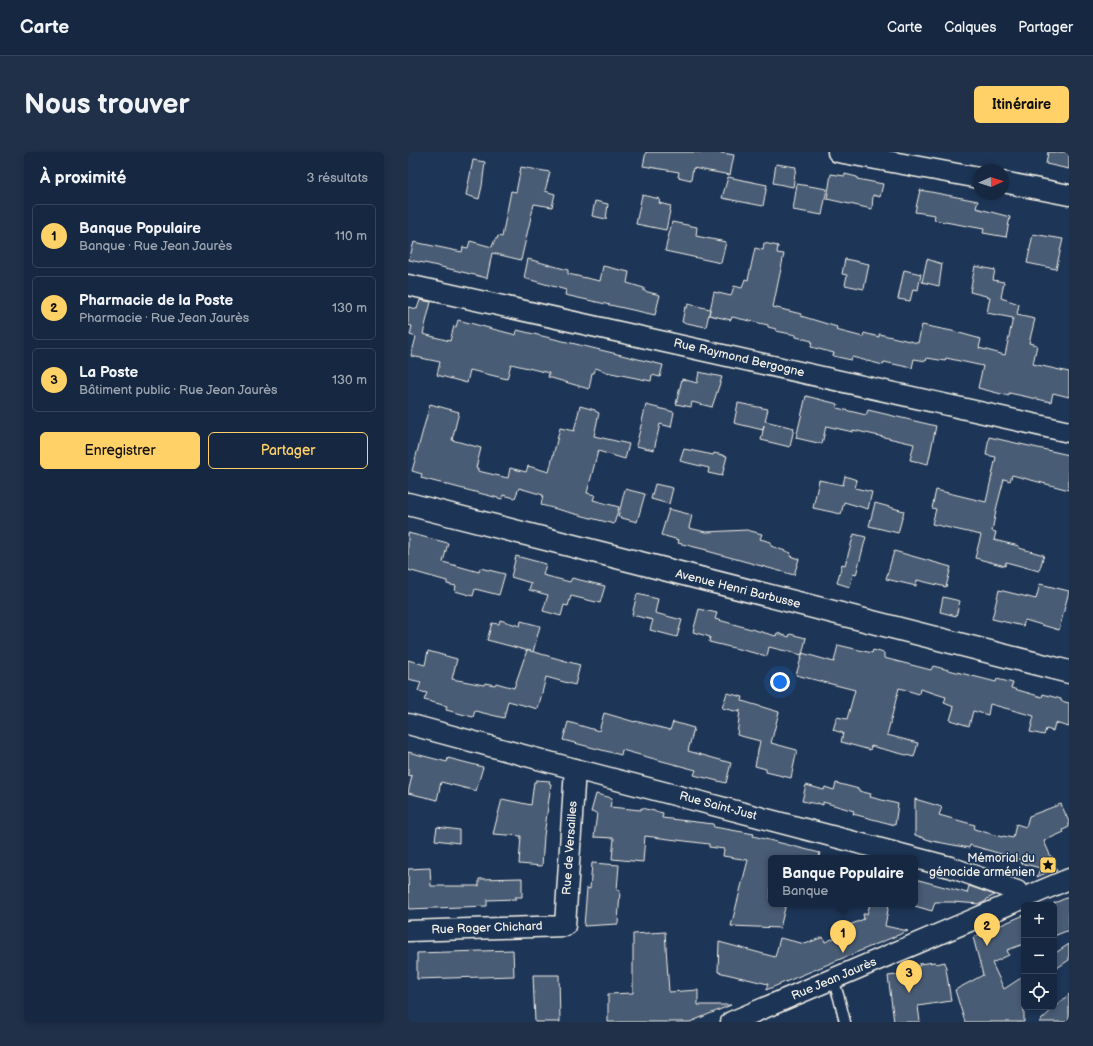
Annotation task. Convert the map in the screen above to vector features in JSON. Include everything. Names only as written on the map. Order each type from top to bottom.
[{"type":"street","points":[[838,152],[973,177]]},
{"type":"street","points":[[1009,183],[1069,195]]},
{"type":"street","name":"Rue Raymond Bergogne","points":[[408,285],[1069,432]]},
{"type":"street","name":"Avenue Henri Barbusse","points":[[408,504],[1069,672]]},
{"type":"street","name":"Rue Saint-Just","points":[[408,724],[907,855]]},
{"type":"street","name":"Rue de Versailles","points":[[565,926],[575,769]]},
{"type":"street","name":"Rue Saint-Just","points":[[918,858],[950,866],[1017,891],[1020,900]]},
{"type":"street","name":"Rue Jean Jaurès","points":[[731,1022],[1069,879]]},
{"type":"street","name":"Rue Roger Chichard","points":[[408,931],[565,926]]},
{"type":"lane","points":[[833,979],[845,1022]]},
{"type":"building","points":[[646,152],[717,152],[734,155],[730,175],[693,168],[691,180],[678,177],[679,172],[643,166]]},
{"type":"building","points":[[1048,152],[1069,152],[1069,169],[1046,164]]},
{"type":"building","points":[[473,160],[485,162],[479,199],[466,195]]},
{"type":"building","points":[[776,164],[796,167],[793,187],[773,183]]},
{"type":"building","points":[[521,167],[550,172],[545,191],[555,194],[552,207],[534,204],[521,260],[492,253],[487,278],[409,260],[414,242],[462,252],[463,247],[468,248],[470,241],[492,247],[498,236],[502,237],[511,191],[516,192]]},
{"type":"building","points":[[831,174],[845,176],[845,174],[857,177],[857,179],[883,184],[880,197],[873,195],[872,209],[827,199]]},
{"type":"building","points":[[728,177],[767,185],[763,206],[722,198]]},
{"type":"building","points":[[797,184],[827,189],[822,215],[793,210]]},
{"type":"building","points":[[920,190],[978,201],[976,208],[1010,217],[1006,237],[983,233],[984,229],[934,220],[935,215],[915,212]]},
{"type":"building","points":[[642,195],[660,199],[659,203],[671,206],[666,230],[636,224]]},
{"type":"building","points":[[595,201],[608,204],[606,219],[592,216]]},
{"type":"building","points":[[672,222],[697,227],[696,236],[726,242],[721,263],[665,251]]},
{"type":"building","points":[[1033,234],[1063,239],[1056,269],[1027,263]]},
{"type":"building","points":[[764,243],[778,246],[777,253],[784,254],[773,307],[801,314],[801,316],[837,327],[836,330],[863,337],[864,333],[879,337],[879,334],[918,343],[922,325],[952,331],[981,339],[979,348],[1005,355],[1013,318],[987,313],[990,297],[970,292],[975,266],[995,270],[993,280],[1004,282],[1001,298],[1019,304],[1017,315],[1035,319],[1029,343],[1037,345],[1033,364],[1069,372],[1069,397],[1053,393],[1051,402],[1009,393],[1009,396],[978,388],[983,366],[946,358],[945,361],[927,358],[926,361],[914,359],[912,368],[884,362],[883,365],[852,357],[851,360],[833,356],[834,353],[811,347],[812,341],[796,337],[796,335],[776,331],[776,329],[768,327],[768,325],[732,317],[731,320],[709,315],[714,292],[731,296],[734,286],[742,288],[745,279],[748,280],[755,248],[763,250]]},
{"type":"building","points":[[528,259],[568,270],[568,274],[600,281],[603,266],[629,272],[627,283],[644,288],[644,291],[660,295],[655,315],[565,295],[566,290],[524,278]]},
{"type":"building","points":[[845,259],[869,264],[864,289],[845,285],[847,275],[842,274]]},
{"type":"building","points":[[927,259],[942,264],[939,286],[922,282]]},
{"type":"building","points":[[904,270],[921,274],[918,290],[913,289],[910,301],[898,299]]},
{"type":"building","points":[[420,300],[431,302],[423,334],[450,341],[454,326],[456,327],[458,320],[516,335],[517,330],[663,365],[660,377],[652,375],[651,381],[606,372],[596,368],[594,373],[592,373],[589,389],[548,377],[549,373],[511,364],[507,379],[470,370],[467,383],[437,375],[440,362],[411,356],[416,337],[410,335],[412,326],[408,325],[408,307],[417,309]]},
{"type":"building","points":[[688,304],[710,309],[706,327],[682,322],[685,307],[687,308]]},
{"type":"building","points":[[699,372],[722,377],[712,407],[692,402],[691,407],[676,404],[682,379],[697,383]]},
{"type":"building","points":[[806,396],[838,404],[837,408],[866,415],[868,410],[936,426],[928,464],[910,460],[914,444],[853,430],[853,432],[826,426],[822,444],[796,438]]},
{"type":"building","points":[[738,403],[768,409],[765,421],[794,428],[790,447],[761,440],[763,430],[734,423]]},
{"type":"building","points":[[430,404],[459,412],[452,440],[481,448],[476,468],[478,468],[478,471],[508,478],[510,468],[526,472],[528,466],[549,472],[560,428],[574,431],[580,406],[595,410],[599,413],[594,436],[629,444],[625,459],[598,451],[587,493],[595,495],[593,500],[619,507],[614,524],[541,505],[543,495],[519,488],[515,498],[503,495],[502,499],[421,478],[422,474],[412,471]]},
{"type":"building","points":[[646,405],[674,412],[671,427],[660,424],[654,450],[636,446]]},
{"type":"building","points":[[989,437],[1069,455],[1069,490],[1012,475],[1010,481],[1004,479],[997,506],[992,531],[996,532],[994,540],[1019,546],[1019,548],[1044,555],[1039,571],[1006,562],[1005,566],[975,558],[981,535],[932,524],[936,509],[932,508],[936,490],[986,502],[996,457],[986,455]]},
{"type":"building","points":[[684,449],[713,455],[714,453],[727,456],[722,476],[708,473],[709,468],[680,461]]},
{"type":"building","points":[[845,476],[857,480],[855,488],[872,492],[868,509],[844,502],[841,514],[813,508],[819,480],[843,485]]},
{"type":"building","points":[[655,484],[673,488],[669,504],[651,499]]},
{"type":"building","points":[[625,489],[645,494],[637,522],[618,517]]},
{"type":"building","points":[[875,503],[904,511],[898,533],[869,526]]},
{"type":"building","points":[[669,509],[692,515],[689,528],[706,532],[747,530],[762,534],[760,539],[771,542],[771,546],[791,553],[790,556],[799,559],[794,575],[678,543],[679,540],[661,535]]},
{"type":"building","points":[[408,533],[448,543],[443,562],[479,572],[480,568],[505,574],[499,595],[475,589],[473,596],[455,591],[456,586],[447,584],[447,581],[408,570]]},
{"type":"building","points":[[854,534],[866,537],[856,575],[853,574],[850,587],[837,583],[842,564],[845,565]]},
{"type":"building","points":[[894,551],[951,567],[946,587],[917,580],[916,586],[886,579]]},
{"type":"building","points":[[516,556],[546,564],[543,575],[570,582],[572,578],[605,586],[600,603],[571,596],[568,606],[564,605],[561,616],[543,611],[548,595],[529,590],[531,583],[511,577]]},
{"type":"building","points":[[1040,584],[1069,591],[1059,630],[1025,620],[1023,626],[992,619],[999,590],[1036,599]]},
{"type":"building","points":[[637,594],[658,599],[655,613],[682,620],[677,637],[650,630],[653,620],[632,615]]},
{"type":"building","points":[[943,597],[960,601],[956,616],[940,612]]},
{"type":"building","points":[[699,609],[717,613],[715,619],[776,636],[777,633],[789,637],[790,634],[806,638],[802,653],[834,662],[838,645],[872,653],[873,650],[884,653],[884,658],[931,670],[933,666],[996,682],[997,679],[1013,683],[1011,688],[1042,697],[1043,694],[1069,703],[1069,727],[1055,723],[1053,731],[1046,729],[1044,735],[1030,732],[1034,716],[990,704],[988,715],[973,711],[969,726],[950,720],[954,707],[944,703],[946,697],[920,689],[919,694],[899,688],[887,735],[918,743],[914,757],[871,746],[870,750],[841,742],[843,733],[833,730],[837,717],[847,719],[855,690],[796,675],[802,655],[769,647],[767,656],[709,642],[710,637],[693,632]]},
{"type":"building","points":[[500,620],[520,626],[521,621],[540,626],[533,652],[487,640],[492,623],[499,624]]},
{"type":"building","points":[[527,650],[580,665],[575,685],[546,677],[538,709],[508,701],[504,718],[475,711],[473,717],[446,710],[447,706],[424,700],[427,693],[418,691],[421,682],[408,679],[408,660],[425,665],[428,651],[457,659],[452,679],[484,685],[485,683],[495,685],[496,683],[514,688]]},
{"type":"building","points":[[727,693],[743,697],[742,701],[779,712],[771,743],[797,750],[791,778],[766,772],[766,769],[755,766],[760,741],[737,735],[740,710],[739,712],[722,708]]},
{"type":"building","points":[[604,713],[670,730],[673,722],[694,728],[688,751],[731,763],[726,783],[694,775],[696,770],[622,750],[621,755],[563,740],[568,722],[599,731]]},
{"type":"building","points":[[408,752],[447,762],[448,758],[483,767],[476,791],[441,782],[437,800],[408,793],[412,776],[408,775]]},
{"type":"building","points":[[536,780],[550,781],[549,783],[551,784],[544,836],[542,866],[519,864],[521,836],[493,834],[502,799],[531,805],[534,782],[536,782]]},
{"type":"building","points":[[836,783],[859,789],[859,791],[871,794],[870,797],[898,804],[895,825],[853,814],[854,811],[823,802],[823,805],[802,801],[806,785],[824,790],[825,787],[834,790]]},
{"type":"building","points":[[596,794],[612,798],[610,807],[641,810],[641,808],[663,813],[662,818],[713,824],[714,827],[754,834],[753,836],[820,853],[820,855],[768,855],[768,907],[785,907],[780,928],[731,926],[748,860],[723,856],[724,849],[709,847],[709,844],[645,836],[643,862],[612,859],[614,838],[594,837],[597,813],[591,812]]},
{"type":"building","points":[[915,799],[942,807],[939,815],[975,825],[974,829],[1002,837],[1013,838],[1016,824],[1026,827],[1029,816],[1061,804],[1069,822],[1069,827],[1063,830],[1064,832],[1044,841],[1057,871],[1051,871],[1037,877],[1040,868],[1021,863],[1022,860],[970,845],[969,848],[932,841],[915,835]]},
{"type":"building","points":[[437,827],[459,830],[459,843],[435,840]]},
{"type":"building","points":[[592,863],[619,865],[617,890],[620,891],[618,924],[584,926],[587,888],[590,889]]},
{"type":"building","points":[[430,868],[431,886],[479,886],[479,879],[522,878],[522,897],[515,897],[516,899],[487,900],[487,906],[409,909],[408,869]]},
{"type":"building","points":[[918,880],[967,893],[969,886],[995,895],[980,904],[935,902],[932,911],[918,907]]},
{"type":"building","points":[[1069,897],[1069,930],[1057,935],[1057,902]]},
{"type":"building","points":[[869,907],[888,907],[885,926],[908,931],[766,990],[768,984],[718,972],[719,942],[775,957],[780,938],[805,944],[823,937],[825,942],[849,932],[847,926],[864,919],[863,914],[867,914]]},
{"type":"building","points":[[1021,916],[1021,945],[1007,950],[1009,955],[992,963],[1004,989],[1021,978],[1021,1010],[1024,1010],[1024,1022],[965,1022],[955,990],[983,975],[973,937]]},
{"type":"building","points":[[665,932],[669,992],[698,990],[698,1005],[731,1005],[690,1022],[608,1022],[608,994],[633,993],[633,934]]},
{"type":"building","points":[[1069,944],[1069,960],[1057,968],[1057,952]]},
{"type":"building","points":[[513,950],[514,976],[417,979],[417,953]]},
{"type":"building","points":[[935,962],[936,964],[945,962],[951,1001],[918,1006],[920,1022],[894,1022],[888,976],[911,973],[910,967]]},
{"type":"building","points":[[533,975],[559,975],[560,1022],[535,1022]]},
{"type":"building","points":[[1069,994],[1069,1022],[1039,1022],[1052,1010],[1057,1010],[1057,1005]]},
{"type":"place","name":"Mémorial du génocide arménien","points":[[1048,865]]},
{"type":"place","name":"Pharmacie de la Poste","points":[[987,946]]},
{"type":"place","name":"Banque Populaire","points":[[843,953]]},
{"type":"place","name":"La Poste","points":[[909,993]]}]
